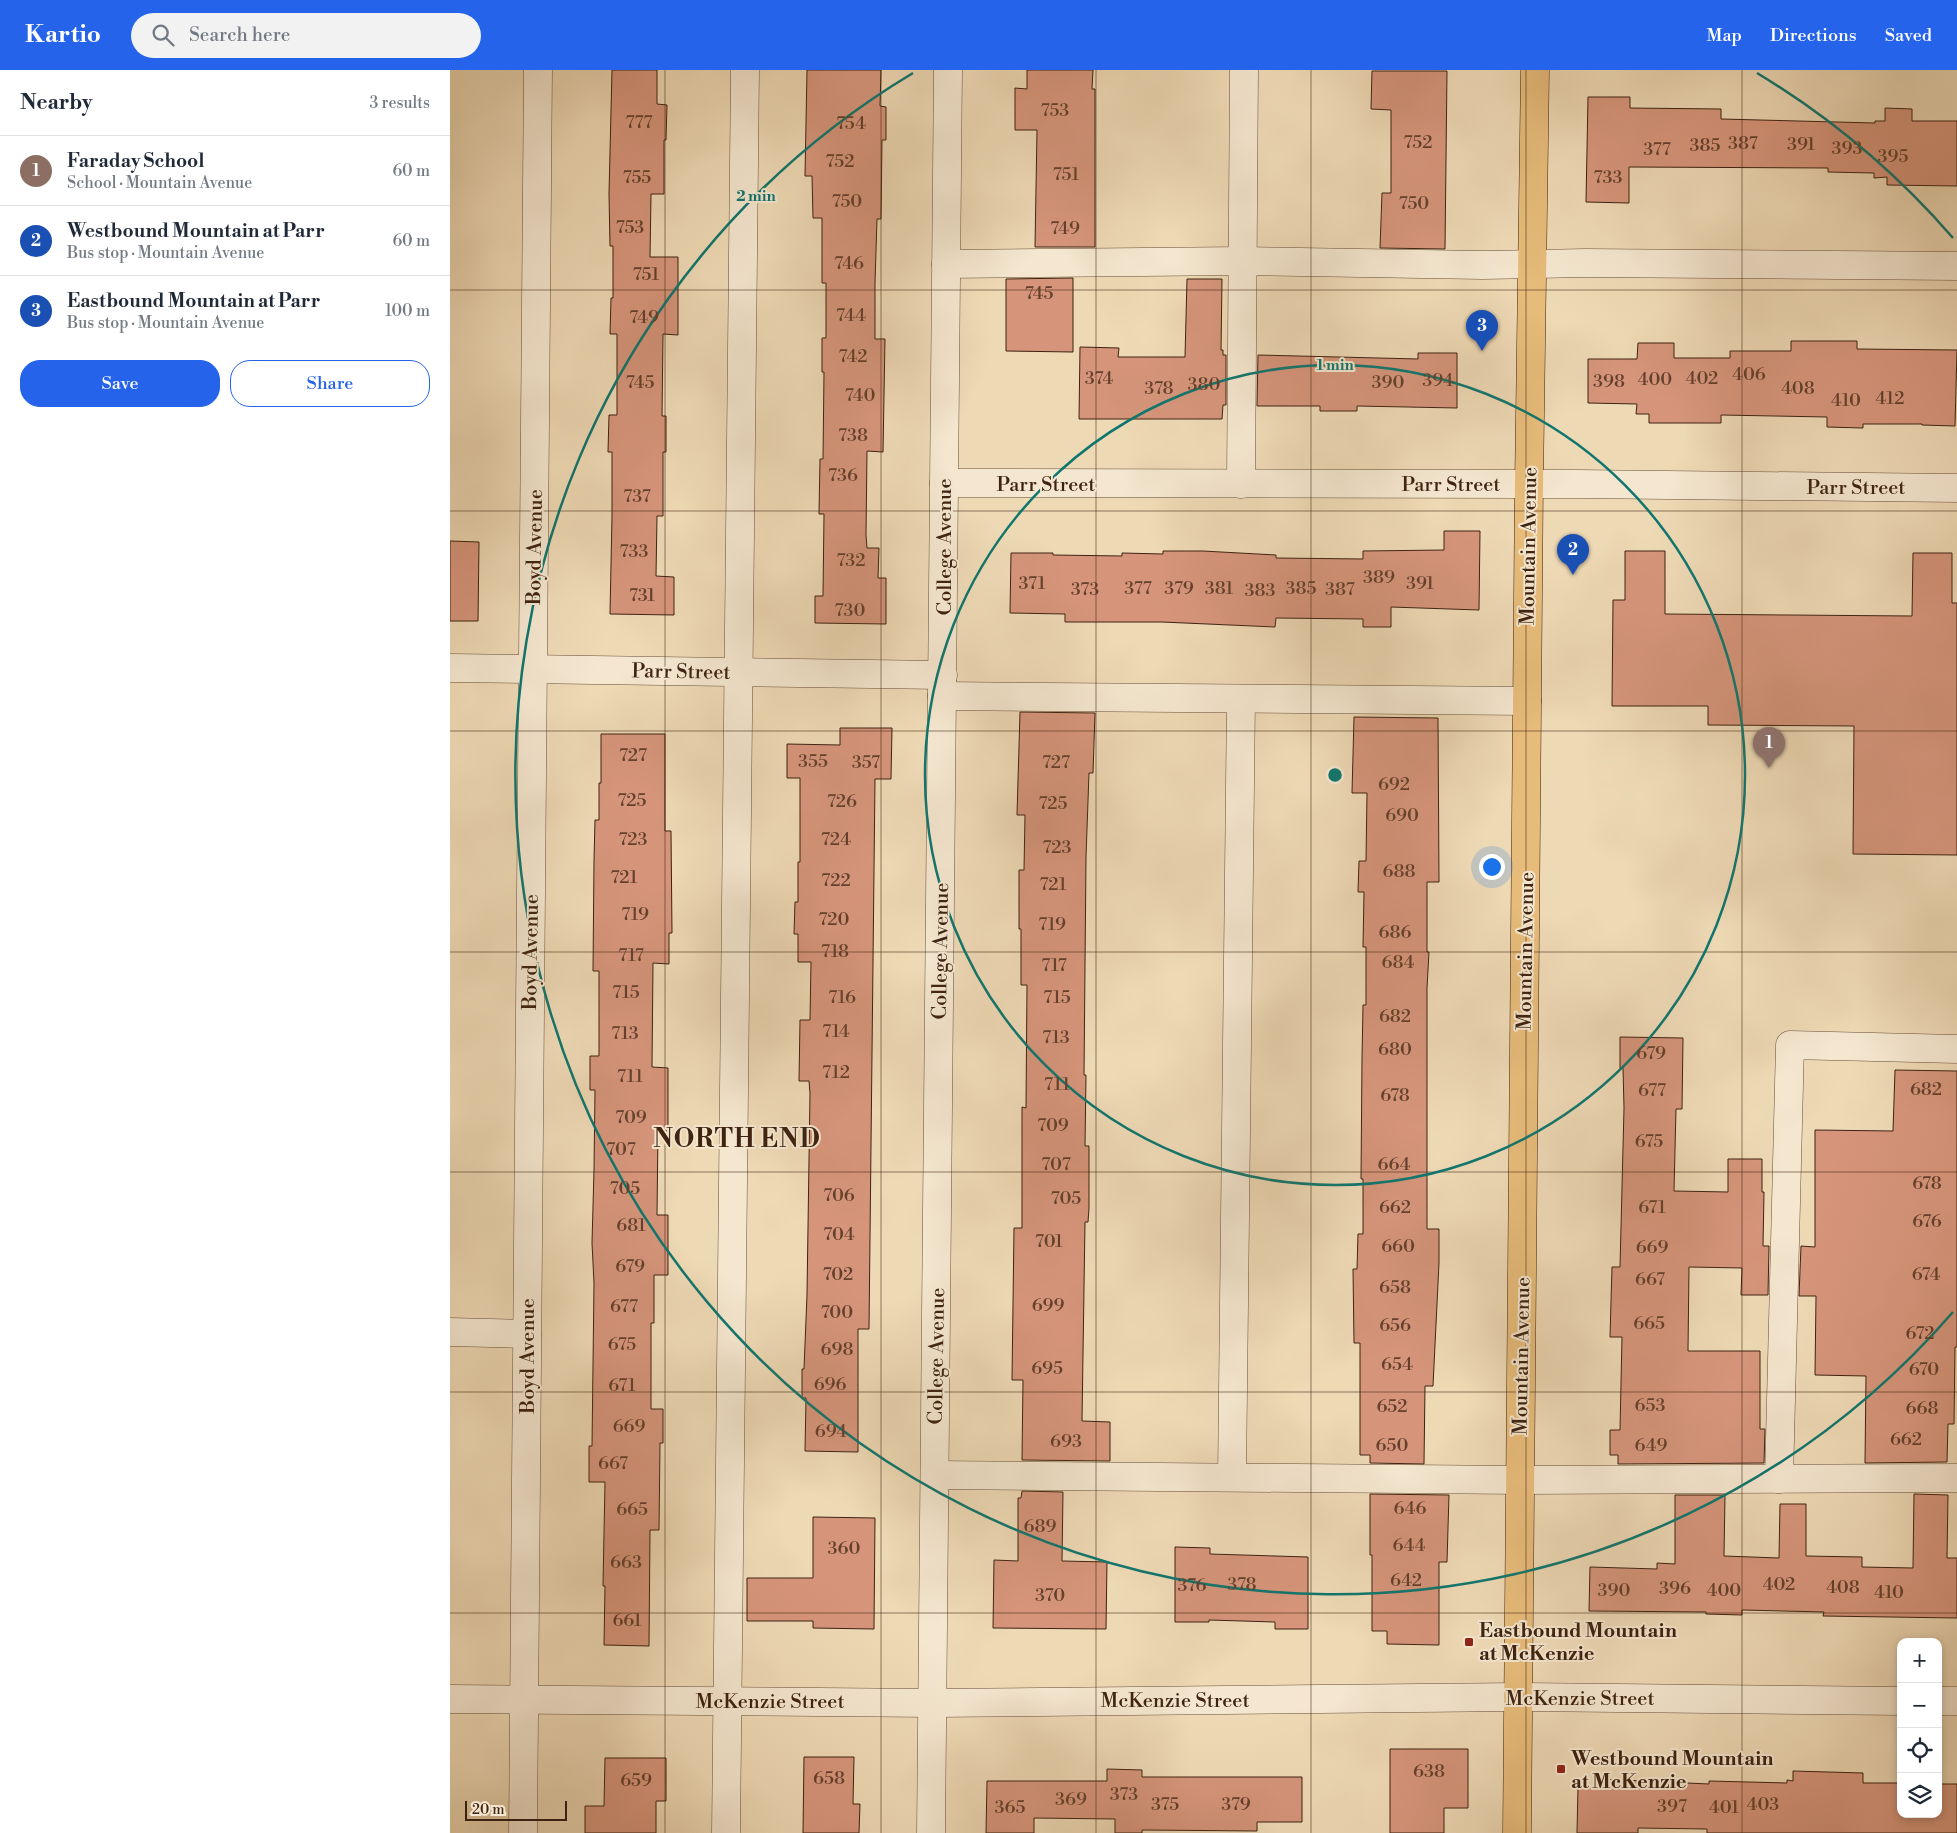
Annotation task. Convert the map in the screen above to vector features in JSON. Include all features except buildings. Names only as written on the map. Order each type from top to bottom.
[{"type":"main road","name":"Mountain Avenue","points":[[1517,1833],[1529,484],[1535,70]]},
{"type":"street","name":"Boyd Avenue","points":[[522,1833],[538,70]]},
{"type":"street","points":[[726,1833],[746,70]]},
{"type":"street","name":"College Avenue","points":[[931,1833],[948,70]]},
{"type":"street","points":[[1241,484],[1244,70]]},
{"type":"street","points":[[946,264],[1242,261],[1532,265],[1585,263],[1957,266]]},
{"type":"street","name":"Parr Street","points":[[944,483],[1529,484],[1957,488]]},
{"type":"street","name":"Parr Street","points":[[450,668],[739,672],[942,685],[1241,699],[1527,701]]},
{"type":"street","points":[[1232,1477],[1241,699]]},
{"type":"street","points":[[1779,1479],[1790,1045],[1957,1049]]},
{"type":"street","points":[[450,1332],[527,1334]]},
{"type":"street","points":[[935,1475],[1520,1480],[1957,1478]]},
{"type":"street","name":"McKenzie Street","points":[[450,1699],[932,1703],[1518,1697],[1897,1701]]},
{"type":"street","points":[[1942,1701],[1957,1701]]},
{"type":"place","name":"Eastbound Mountain at Parr","points":[[1482,351]]},
{"type":"place","name":"Westbound Mountain at Parr","points":[[1573,575]]},
{"type":"place","name":"Faraday School","points":[[1769,768]]},
{"type":"place","name":"Eastbound Mountain at McKenzie","points":[[1469,1642]]},
{"type":"place","name":"Westbound Mountain at McKenzie","points":[[1561,1769]]},
{"type":"district","name":"NORTH END","points":[[737,1138]]}]
